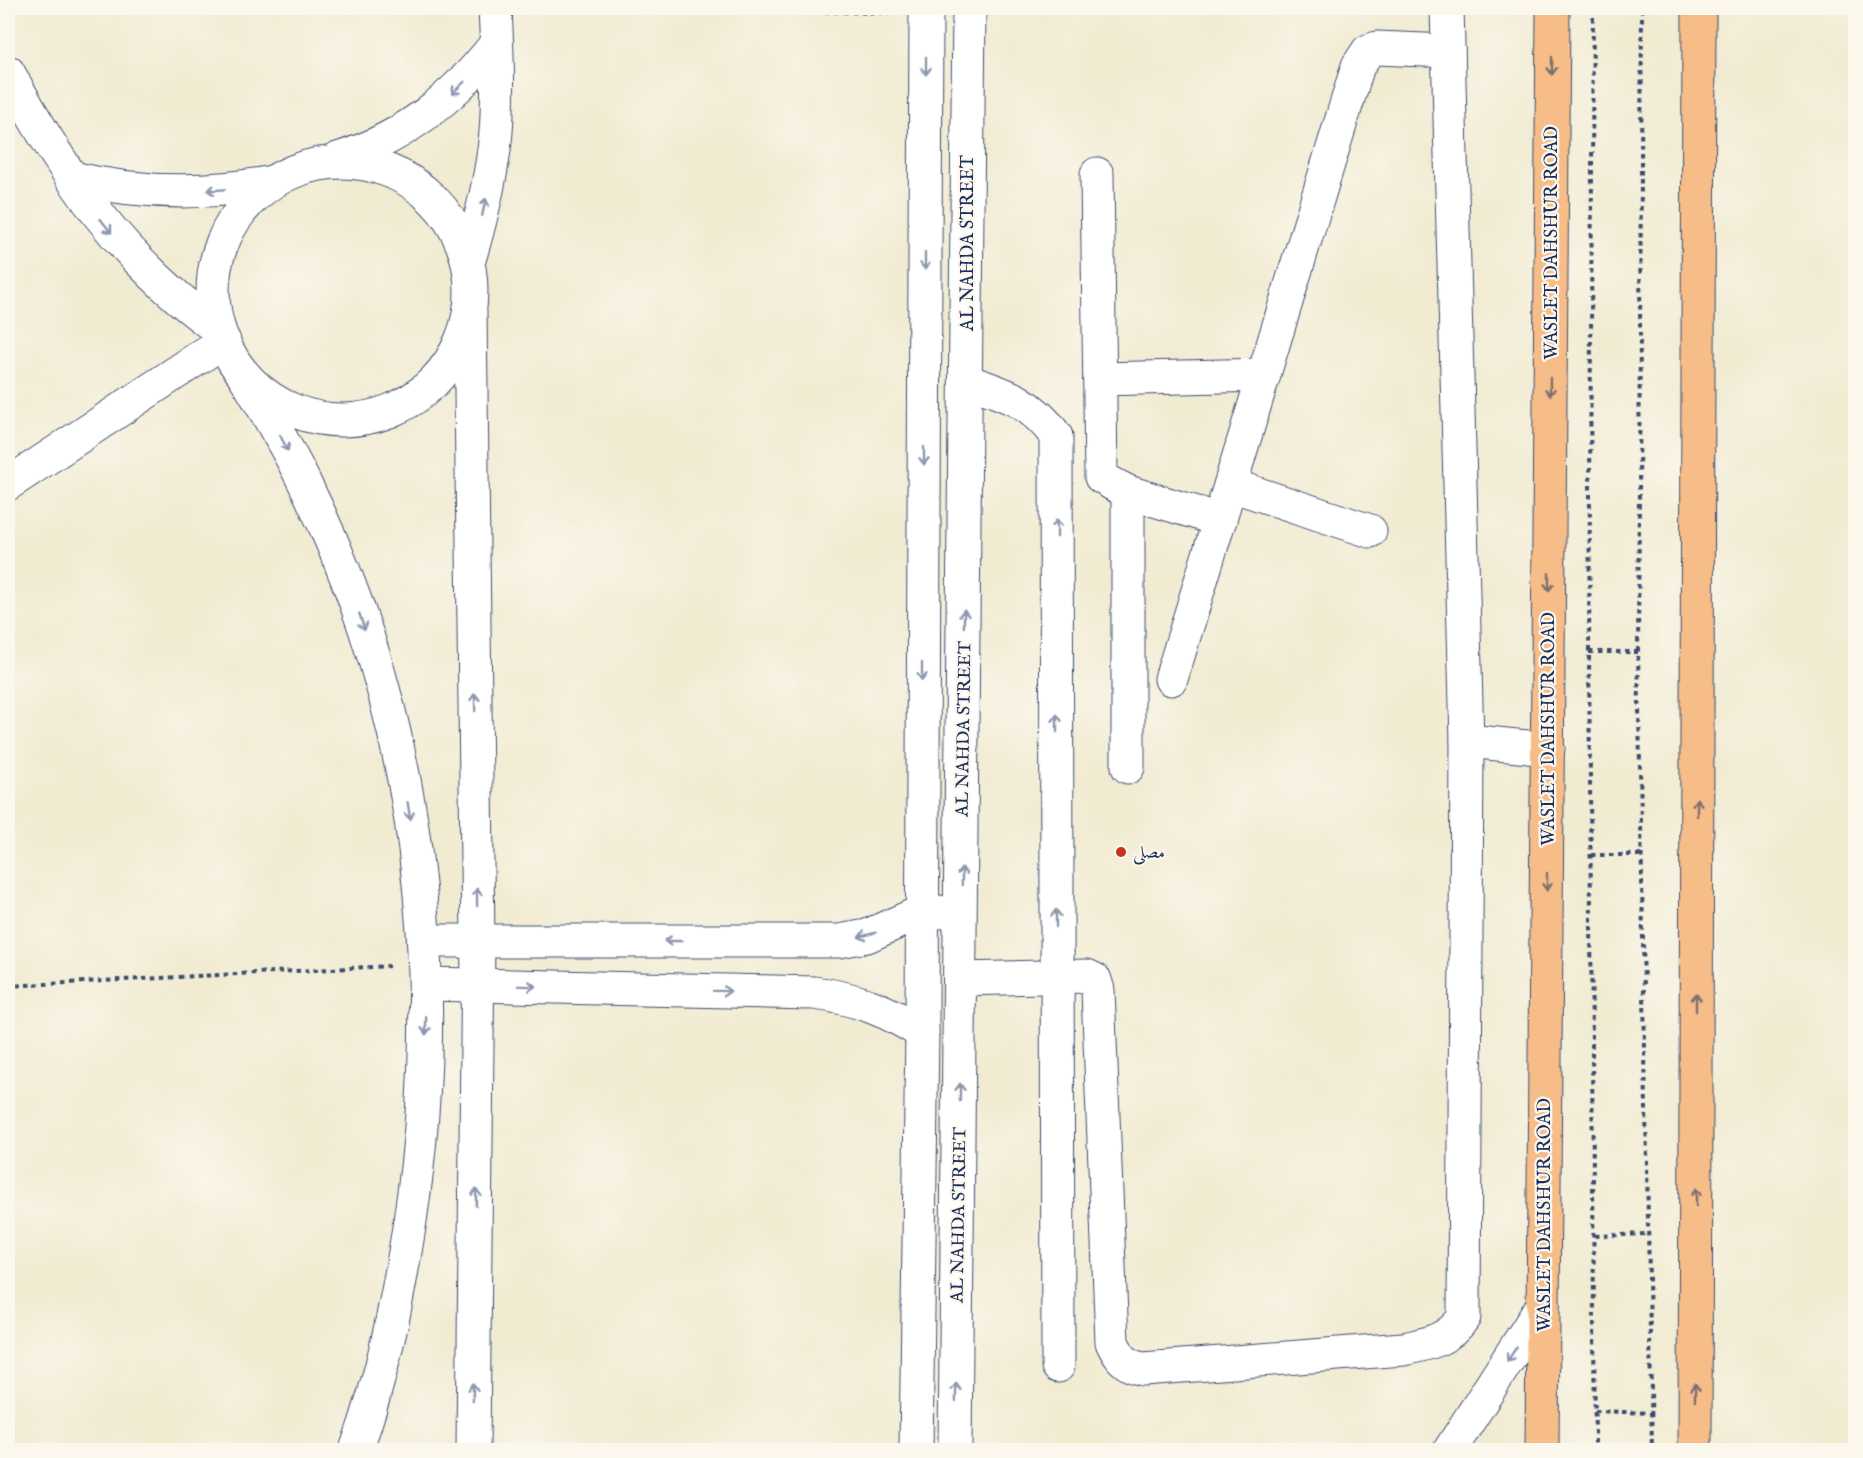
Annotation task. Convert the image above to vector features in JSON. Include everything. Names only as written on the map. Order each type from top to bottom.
[{"type":"main road","name":"WASLET DAHSHUR ROAD","points":[[1542,1450],[1553,8]]},
{"type":"main road","points":[[1695,1450],[1699,8]]},
{"type":"street","points":[[468,263],[485,198],[496,133],[495,8]]},
{"type":"street","name":"AL NAHDA STREET","points":[[955,1450],[969,8]]},
{"type":"street","points":[[960,979],[1087,976],[1095,980],[1098,990],[1112,1342],[1120,1358],[1133,1367],[1143,1369],[1403,1349],[1430,1344],[1444,1337],[1457,1327],[1464,1317],[1467,741],[1447,8]]},
{"type":"street","points":[[916,1450],[922,1033],[926,11]]},
{"type":"street","points":[[356,1450],[385,1353],[404,1262],[418,1170],[425,1077],[426,963],[417,863],[396,744],[360,617],[310,494],[221,335],[214,302],[214,274],[221,247],[233,221],[251,199],[273,182],[299,170],[327,163],[384,142],[435,110],[457,90],[496,44]]},
{"type":"street","points":[[1171,679],[1358,66],[1368,51],[1377,48],[1448,51]]},
{"type":"street","points":[[8,72],[72,178],[114,236],[163,286],[221,335]]},
{"type":"street","points":[[926,116],[969,117]]},
{"type":"street","points":[[327,163],[350,162],[374,166],[416,186],[435,201],[450,220],[461,241],[468,263],[471,288],[478,940],[473,1450]]},
{"type":"street","points":[[1097,174],[1100,379],[1115,485],[1128,767]]},
{"type":"street","points":[[72,178],[158,191],[216,190],[273,182]]},
{"type":"street","points":[[244,375],[262,392],[282,405],[305,414],[345,419],[377,415],[400,407],[421,394],[438,377],[453,358],[464,336],[470,312]]},
{"type":"street","points":[[8,484],[221,335]]},
{"type":"street","points":[[1100,379],[1264,375]]},
{"type":"street","points":[[966,381],[1011,396],[1035,411],[1056,436],[1058,1366]]},
{"type":"street","points":[[1057,454],[1115,485],[1220,520]]},
{"type":"street","points":[[1231,485],[1370,531]]},
{"type":"street","points":[[1467,741],[1548,749]]},
{"type":"street","points":[[426,963],[478,940],[839,941],[867,936],[921,912],[961,912]]},
{"type":"street","points":[[426,963],[478,984],[814,993],[837,996],[882,1009],[922,1033]]},
{"type":"street","points":[[1450,1450],[1543,1305]]},
{"type":"path","points":[[618,8],[926,11]]},
{"type":"path","points":[[1593,8],[1589,652],[1595,1236],[1594,1450]]},
{"type":"path","points":[[1642,8],[1638,652],[1652,1450]]},
{"type":"path","points":[[1589,652],[1638,652]]},
{"type":"path","points":[[1591,855],[1641,855]]},
{"type":"path","points":[[8,986],[426,963]]},
{"type":"path","points":[[1595,1236],[1647,1234]]},
{"type":"path","points":[[1595,1411],[1653,1413]]},
{"type":"place","name":"مصلى","points":[[1121,852]]}]
